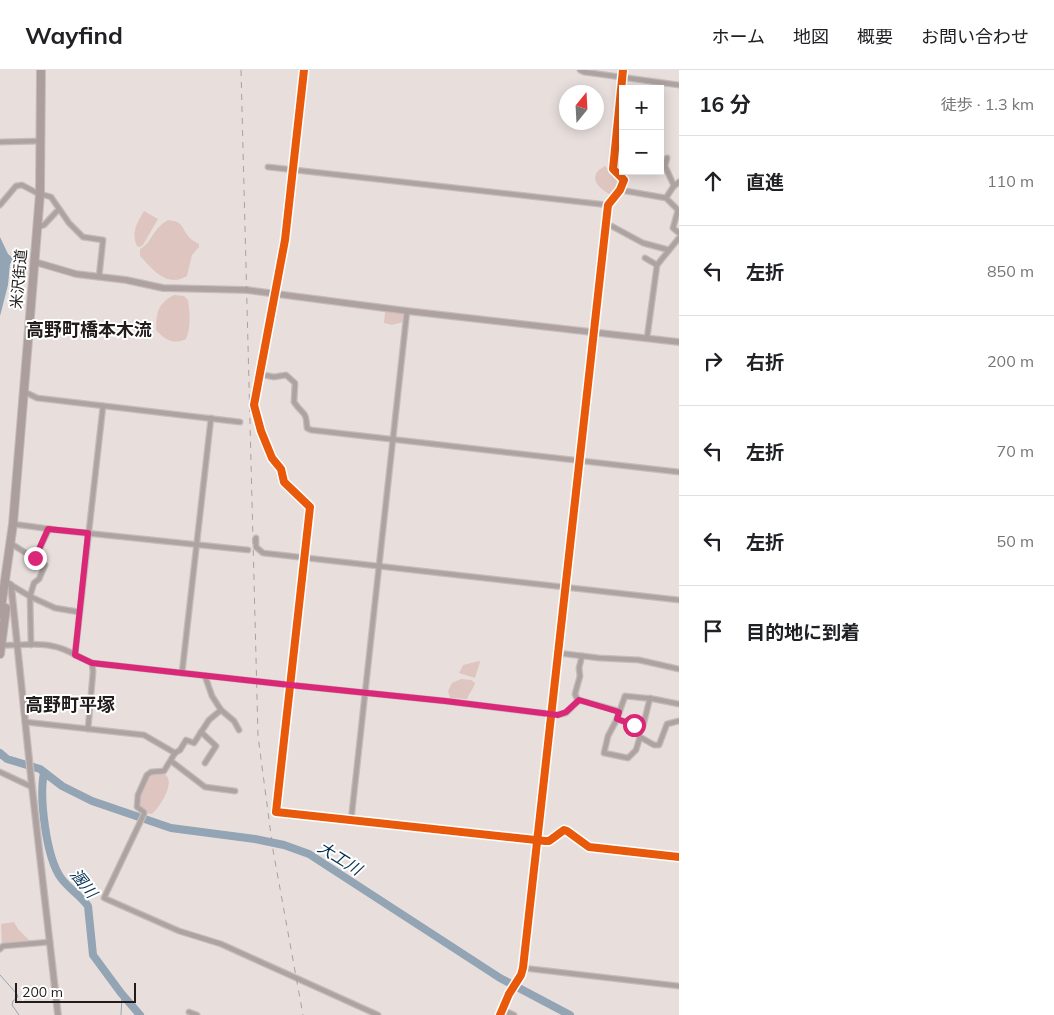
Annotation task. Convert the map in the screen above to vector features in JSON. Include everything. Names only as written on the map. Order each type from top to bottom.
[{"type":"highway","name":"米沢街道","points":[[0,654],[8,583],[9,547],[13,524],[38,227],[41,70]]},
{"type":"highway","name":"米沢街道","points":[[0,615],[8,583]]},
{"type":"street","points":[[304,70],[285,240],[254,406],[261,431],[272,458],[281,468],[284,482],[310,507],[276,812],[548,841],[564,830],[590,847],[679,857]]},
{"type":"street","points":[[580,70],[679,85]]},
{"type":"street","points":[[514,1015],[501,1013],[523,968],[608,204],[620,190],[624,180],[613,169],[624,70]]},
{"type":"street","points":[[0,142],[41,141]]},
{"type":"street","points":[[667,158],[665,166],[674,186]]},
{"type":"street","points":[[268,167],[608,204]]},
{"type":"street","points":[[666,198],[679,182]]},
{"type":"street","points":[[0,206],[19,184],[50,197],[83,237],[103,240],[99,276]]},
{"type":"street","points":[[620,190],[666,198],[678,210],[673,228],[679,233]]},
{"type":"street","points":[[38,227],[44,225],[60,209]]},
{"type":"street","points":[[606,223],[643,243],[669,250]]},
{"type":"street","points":[[647,338],[657,264],[679,238]]},
{"type":"street","points":[[645,258],[657,264]]},
{"type":"street","points":[[35,262],[76,274],[126,280],[163,288],[247,290],[407,311],[679,342]]},
{"type":"street","points":[[351,821],[407,311]]},
{"type":"street","points":[[259,374],[270,377],[286,375],[295,383],[294,402],[305,413],[307,428],[311,430],[679,472]]},
{"type":"street","points":[[23,391],[37,398],[240,422]]},
{"type":"street","points":[[75,655],[103,406]]},
{"type":"street","points":[[182,673],[210,418]]},
{"type":"street","points":[[13,524],[248,550]]},
{"type":"street","points":[[35,558],[48,529]]},
{"type":"street","points":[[256,538],[256,546],[263,553],[679,600]]},
{"type":"street","points":[[9,547],[46,565],[39,579],[34,583],[30,596],[31,645]]},
{"type":"street","points":[[8,583],[55,608],[79,612]]},
{"type":"street","points":[[8,583],[17,646],[58,1015]]},
{"type":"street","points":[[1,644],[58,647],[92,663],[558,715],[566,712],[578,701],[619,712]]},
{"type":"street","points":[[558,653],[639,660],[679,669]]},
{"type":"street","points":[[578,701],[575,694],[580,676],[579,668],[582,656]]},
{"type":"street","points":[[88,729],[93,672],[92,663]]},
{"type":"street","points":[[205,676],[212,696],[221,710],[234,721],[239,730]]},
{"type":"street","points":[[640,737],[636,750],[628,758],[606,754],[608,736],[617,719],[625,696],[650,698],[679,704]]},
{"type":"street","points":[[617,719],[643,726],[650,698]]},
{"type":"street","points":[[221,710],[210,720],[194,743],[186,740],[180,750],[174,753],[164,771],[151,772],[144,779],[136,802],[137,807],[144,812],[140,826],[104,898],[179,931],[221,944],[378,1015]]},
{"type":"street","points":[[634,725],[640,737],[654,745],[659,745],[667,724],[679,720]]},
{"type":"street","points":[[25,722],[144,735],[174,753]]},
{"type":"street","points":[[201,732],[216,746],[205,764]]},
{"type":"street","points":[[171,761],[205,787],[235,791]]},
{"type":"street","points":[[0,772],[32,787]]},
{"type":"street","points":[[0,949],[3,946],[50,942]]},
{"type":"street","points":[[523,968],[679,986]]},
{"type":"street","points":[[189,1012],[197,1015]]},
{"type":"shaded area","points":[[605,166],[621,180],[619,190],[611,195],[598,185],[595,178],[599,170]]},
{"type":"shaded area","points":[[144,211],[158,219],[143,245],[139,247],[135,241],[135,232]]},
{"type":"shaded area","points":[[168,220],[179,223],[190,238],[199,244],[199,247],[192,255],[187,276],[173,280],[167,279],[155,272],[140,256],[140,249],[159,227]]},
{"type":"shaded area","points":[[174,295],[184,296],[188,300],[190,315],[186,339],[177,342],[166,339],[156,330],[161,305]]},
{"type":"shaded area","points":[[385,312],[405,313],[403,322],[392,325],[384,323]]},
{"type":"shaded area","points":[[479,661],[475,678],[459,673],[463,665]]},
{"type":"shaded area","points":[[461,679],[471,680],[475,683],[467,699],[450,698],[448,691],[452,683]]},
{"type":"shaded area","points":[[155,771],[167,776],[169,781],[168,787],[163,800],[155,811],[152,814],[145,813],[139,800],[138,789],[144,779]]},
{"type":"shaded area","points":[[14,922],[31,942],[2,945],[1,924]]},
{"type":"water","points":[[0,237],[8,254],[14,259],[10,264],[8,285],[0,316]]},
{"type":"waterway","name":"大工川","points":[[0,753],[7,759],[40,769],[62,786],[92,801],[171,828],[255,839],[284,845],[309,854],[500,978],[570,1015]]},
{"type":"waterway","name":"溷川","points":[[0,759],[3,755]]},
{"type":"waterway","name":"溷川","points":[[44,773],[43,811],[51,856],[61,878],[88,906],[93,955],[140,1015]]},
{"type":"waterway","points":[[0,975],[17,994],[18,997],[13,1001],[12,1005],[19,1015]]},
{"type":"waterway","points":[[121,1015],[122,995]]},
{"type":"railway","points":[[241,70],[258,736],[273,850],[303,1015]]},
{"type":"cycle path","points":[[304,70],[285,240],[254,405],[261,431],[272,458],[281,469],[284,482],[310,507],[276,812],[545,841],[549,841],[564,830],[589,847],[679,857]]},
{"type":"cycle path","points":[[500,1015],[523,968],[608,205],[620,190],[624,180],[613,169],[623,70]]},
{"type":"district","name":"高野町橋本木流","points":[[89,330]]},
{"type":"district","name":"高野町平塚","points":[[70,705]]},
{"type":"route","points":[[35,558],[48,529],[88,533],[75,655],[92,663],[558,715],[572,708],[579,700],[619,712],[617,719],[634,725]]}]
